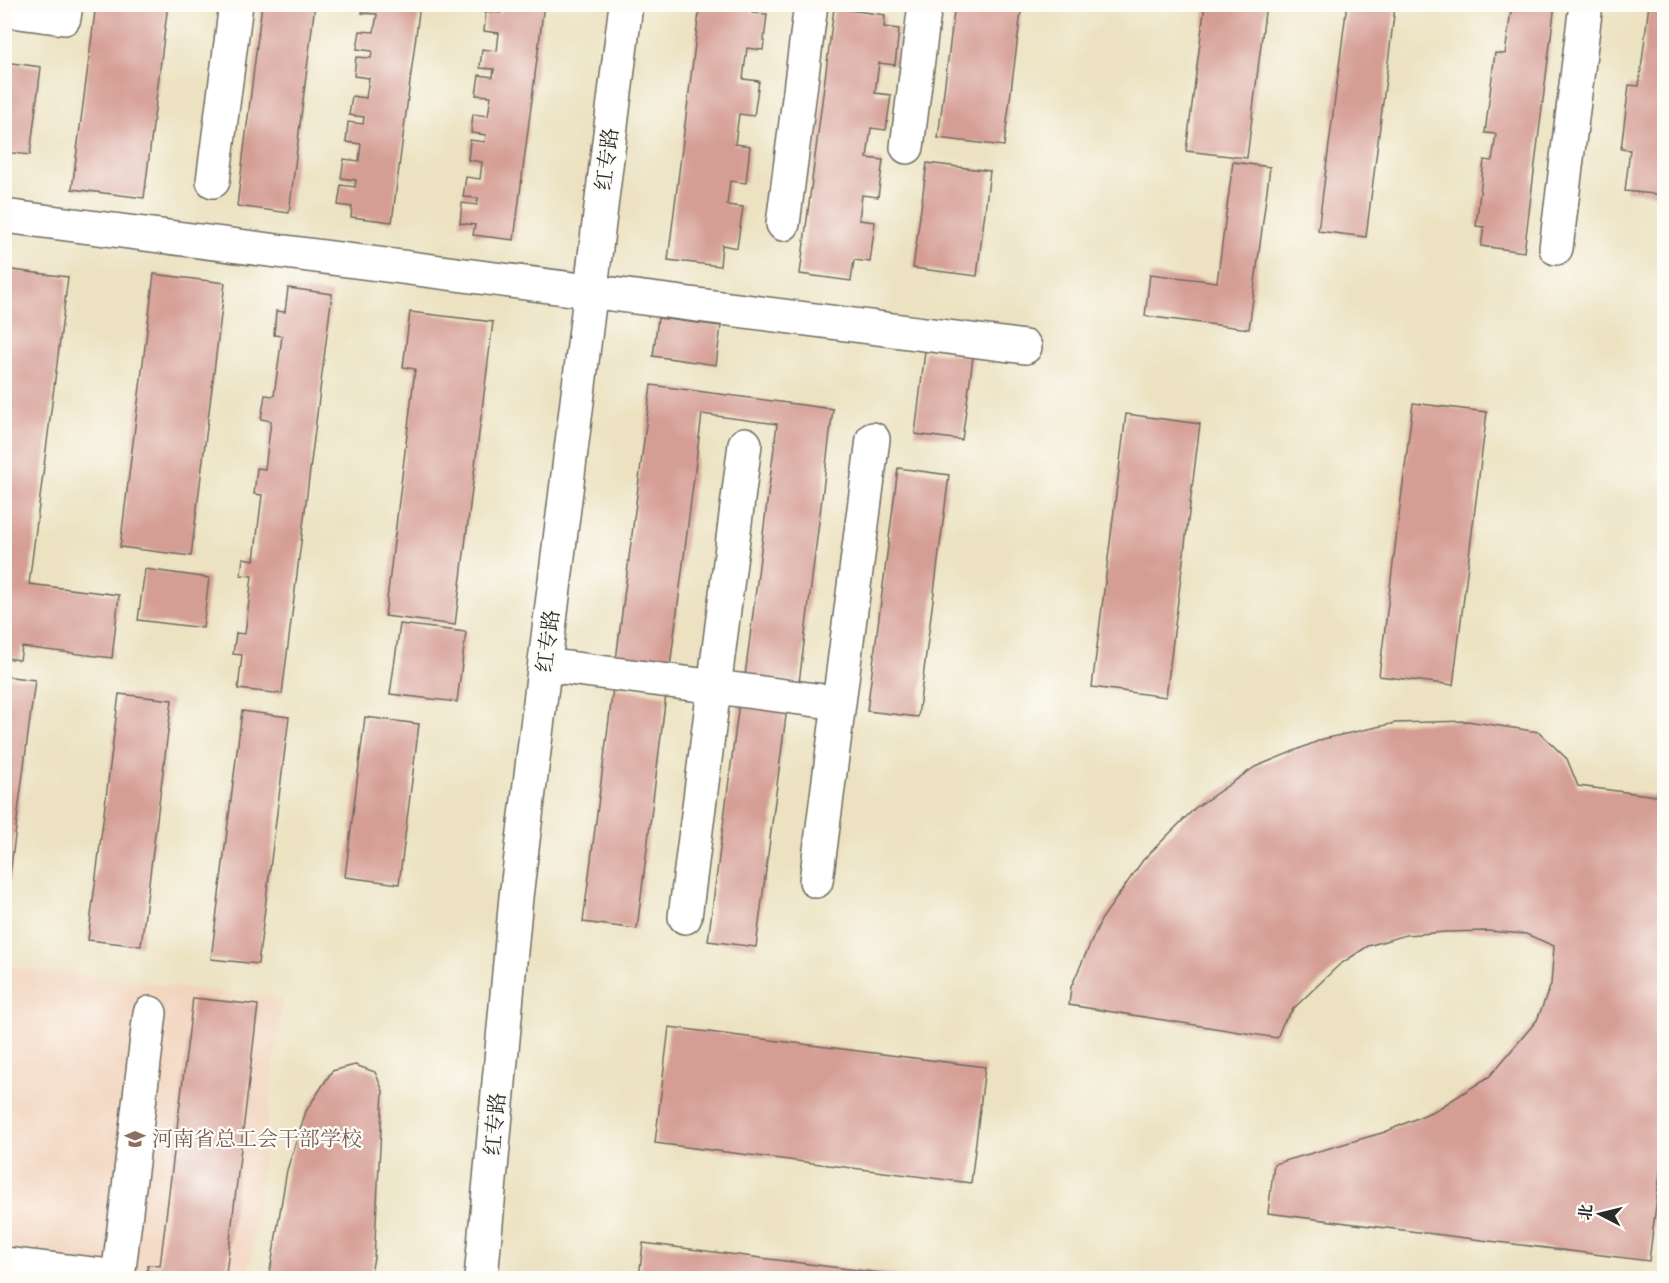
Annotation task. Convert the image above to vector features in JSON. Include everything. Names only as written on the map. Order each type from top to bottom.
[{"type":"street","points":[[4,10],[64,18],[66,4]]},
{"type":"street","points":[[213,180],[236,4]]},
{"type":"street","name":"红专路","points":[[481,1278],[516,897],[626,4]]},
{"type":"street","points":[[783,224],[812,4]]},
{"type":"street","points":[[907,147],[926,4]]},
{"type":"street","points":[[1556,248],[1586,4]]},
{"type":"street","points":[[4,216],[1025,347]]},
{"type":"street","points":[[816,881],[873,439]]},
{"type":"street","points":[[685,917],[746,444]]},
{"type":"street","points":[[544,665],[839,703]]},
{"type":"street","points":[[4,1264],[118,1278],[150,1013]]},
{"type":"shaded area","name":"河南省总工会干部学校","points":[[5,966],[282,999],[249,1278],[5,1278]]},
{"type":"building","points":[[96,4],[168,4],[144,198],[72,189]]},
{"type":"building","points":[[262,4],[315,4],[289,213],[237,206]]},
{"type":"building","points":[[363,4],[420,4],[392,222],[351,217],[352,207],[338,205],[341,185],[355,187],[356,180],[341,178],[344,159],[359,161],[361,144],[346,142],[348,122],[363,124],[364,117],[349,115],[352,96],[366,98],[369,78],[354,76],[356,57],[371,58],[372,51],[357,49],[360,31],[374,32],[377,14],[362,13]]},
{"type":"building","points":[[502,4],[544,4],[514,240],[473,235],[475,225],[460,223],[462,203],[477,205],[478,198],[463,197],[466,177],[480,179],[482,162],[468,160],[470,140],[485,142],[486,135],[471,133],[473,114],[488,116],[491,96],[476,95],[479,75],[493,77],[494,69],[480,68],[482,49],[497,51],[499,33],[484,31],[486,11],[501,13]]},
{"type":"building","points":[[700,4],[753,4],[752,13],[767,14],[763,50],[747,48],[743,79],[759,81],[754,116],[739,114],[735,144],[750,146],[746,183],[730,181],[727,205],[743,207],[737,248],[722,245],[720,266],[668,260]]},
{"type":"building","points":[[955,4],[1022,4],[1004,146],[938,138]]},
{"type":"building","points":[[1205,4],[1266,4],[1247,158],[1186,151]]},
{"type":"building","points":[[1347,4],[1395,7],[1366,237],[1318,231]]},
{"type":"building","points":[[1512,4],[1555,4],[1524,252],[1481,246],[1484,227],[1476,226],[1484,160],[1492,161],[1496,134],[1485,133],[1495,53],[1505,54]]},
{"type":"building","points":[[1649,4],[1664,4],[1664,195],[1625,191],[1630,150],[1621,149],[1629,85],[1639,86]]},
{"type":"building","points":[[834,8],[885,15],[884,27],[899,29],[895,65],[879,63],[875,93],[891,95],[886,130],[871,128],[867,158],[883,160],[878,197],[862,195],[859,220],[875,222],[870,262],[854,260],[851,281],[800,274]]},
{"type":"building","points":[[4,62],[41,67],[30,155],[4,152]]},
{"type":"building","points":[[1233,162],[1270,167],[1249,329],[1145,316],[1150,274],[1217,282]]},
{"type":"building","points":[[927,163],[990,171],[977,276],[913,268]]},
{"type":"building","points":[[4,269],[68,277],[29,584],[119,595],[112,658],[22,647],[20,660],[4,658]]},
{"type":"building","points":[[154,274],[225,283],[191,556],[120,547]]},
{"type":"building","points":[[288,288],[332,294],[282,694],[238,689],[242,655],[233,654],[236,633],[245,634],[252,576],[241,575],[243,558],[254,560],[262,495],[254,494],[257,468],[265,469],[271,421],[261,419],[265,395],[274,396],[282,336],[274,335],[276,311],[285,312]]},
{"type":"building","points":[[410,312],[493,322],[455,625],[385,616],[415,369],[403,367]]},
{"type":"building","points":[[658,318],[721,326],[716,365],[653,356]]},
{"type":"building","points":[[925,351],[973,357],[962,440],[915,434]]},
{"type":"building","points":[[651,385],[833,409],[799,683],[745,676],[777,424],[702,414],[670,667],[616,660]]},
{"type":"building","points":[[1413,403],[1487,412],[1453,685],[1379,676]]},
{"type":"building","points":[[1126,414],[1200,424],[1166,697],[1092,687]]},
{"type":"building","points":[[898,468],[949,475],[918,717],[867,711]]},
{"type":"building","points":[[145,569],[209,578],[203,628],[138,620]]},
{"type":"building","points":[[400,624],[466,632],[457,702],[390,694]]},
{"type":"building","points":[[4,676],[35,680],[6,906],[4,906]]},
{"type":"building","points":[[613,688],[666,695],[637,929],[583,922]]},
{"type":"building","points":[[119,694],[172,700],[141,946],[88,940]]},
{"type":"building","points":[[739,703],[787,708],[756,947],[708,941]]},
{"type":"building","points":[[242,711],[289,717],[258,964],[211,959]]},
{"type":"building","points":[[365,717],[419,724],[399,884],[345,877]]},
{"type":"building","points":[[1467,721],[1539,732],[1567,759],[1578,786],[1664,797],[1664,1141],[1649,1261],[1268,1213],[1274,1164],[1385,1132],[1438,1109],[1490,1076],[1537,1020],[1551,984],[1554,946],[1526,934],[1487,931],[1406,935],[1368,946],[1339,965],[1294,1008],[1283,1023],[1277,1038],[1069,1005],[1071,987],[1101,920],[1143,860],[1195,808],[1255,767],[1323,739],[1395,723]]},
{"type":"building","points":[[193,998],[258,1005],[226,1274],[215,1272],[214,1278],[146,1278],[148,1265],[160,1266]]},
{"type":"building","points":[[669,1027],[985,1067],[971,1183],[655,1143]]},
{"type":"building","points":[[355,1065],[375,1072],[383,1091],[374,1258],[370,1278],[269,1278],[287,1170],[306,1111],[332,1071]]},
{"type":"building","points":[[643,1243],[896,1275],[896,1278],[639,1278]]},
{"type":"place","name":"河南省总工会干部学校","points":[[135,1139]]}]
